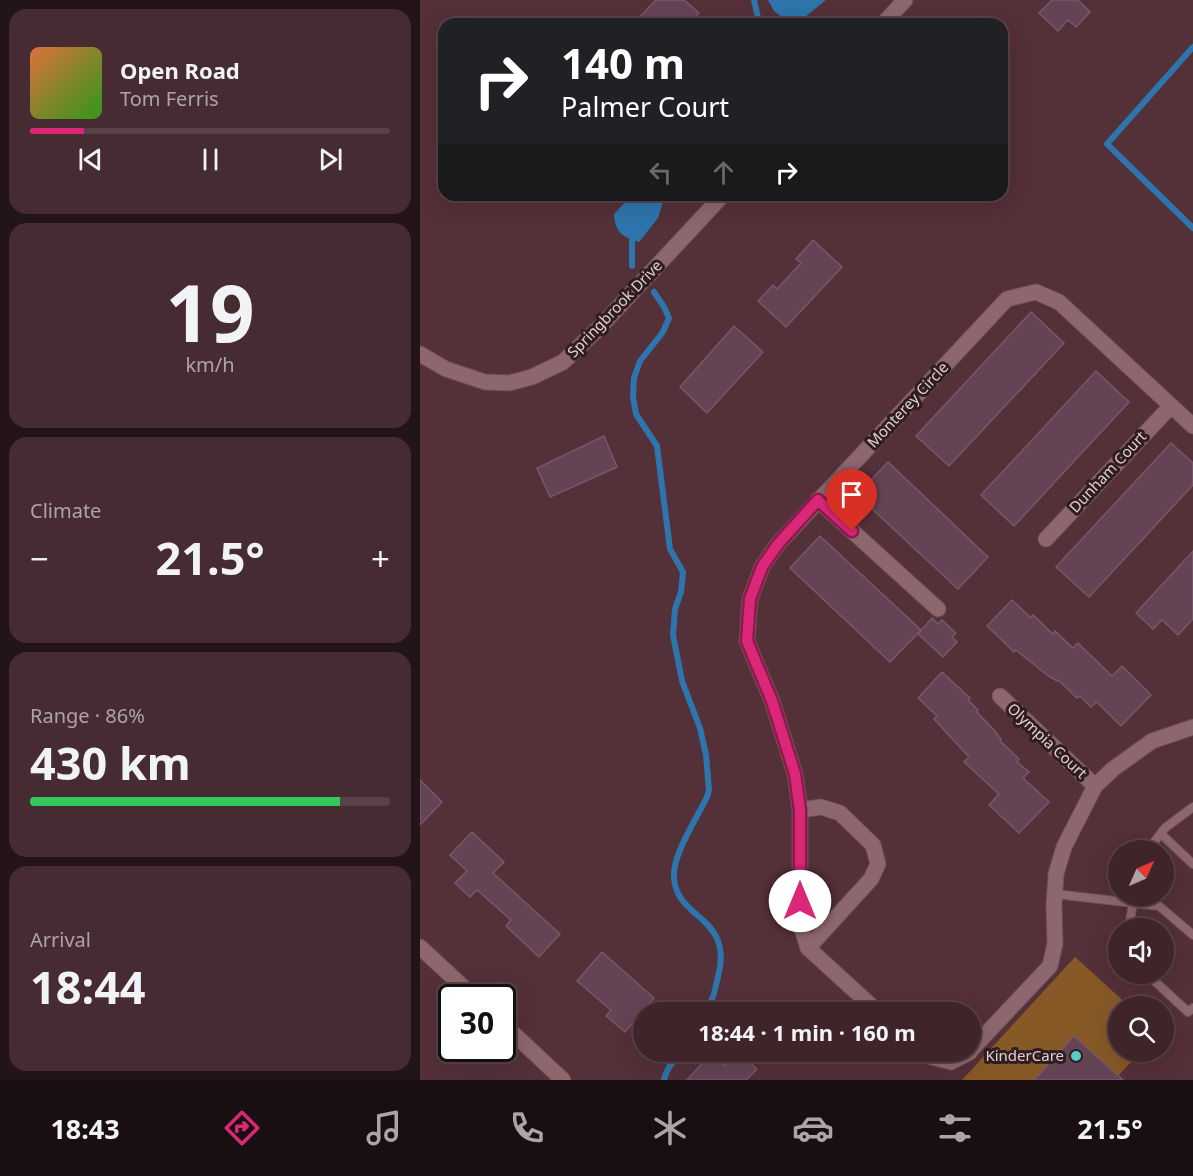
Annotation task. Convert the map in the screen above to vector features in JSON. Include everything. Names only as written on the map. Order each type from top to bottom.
[{"type":"street","points":[[888,18],[905,0]]},
{"type":"street","name":"Springbrook Drive","points":[[420,354],[446,369],[485,382],[509,383],[532,377],[563,362],[602,326],[717,201]]},
{"type":"street","name":"Monterey Circle","points":[[808,948],[800,923],[800,810],[795,774],[781,727],[747,641],[750,599],[762,567],[778,544],[1007,299],[1036,292],[1059,302],[1193,426]]},
{"type":"street","name":"Dunham Court","points":[[1046,539],[1171,406]]},
{"type":"street","points":[[818,500],[938,609]]},
{"type":"street","name":"Olympia Court","points":[[1000,696],[1095,786]]},
{"type":"street","points":[[981,1039],[1050,966],[1055,944],[1056,874],[1064,847],[1095,786],[1113,769],[1152,741],[1193,728]]},
{"type":"street","points":[[800,810],[820,807],[840,813],[873,845],[878,864],[871,879],[808,948],[867,1002]]},
{"type":"street","points":[[420,947],[460,984]]},
{"type":"street","points":[[516,1036],[563,1080]]},
{"type":"lane","points":[[1156,840],[1193,807]]},
{"type":"lane","points":[[1161,834],[1193,864]]},
{"type":"lane","points":[[1055,894],[1108,897]]},
{"type":"lane","points":[[1159,906],[1193,935]]},
{"type":"lane","points":[[1158,984],[1188,1012],[1193,1008]]},
{"type":"shaded area","points":[[1075,957],[1118,996],[1108,996],[1108,1062],[1131,1062],[1118,1076],[1074,1036],[1034,1080],[962,1080],[981,1062]]},
{"type":"water","points":[[768,0],[826,0],[800,18],[783,18],[774,11]]},
{"type":"water","points":[[626,201],[663,201],[658,218],[639,242],[620,233],[614,214]]},
{"type":"building","points":[[656,0],[684,0],[699,13],[694,18],[639,18]]},
{"type":"building","points":[[1052,0],[1078,0],[1090,12],[1076,27],[1068,20],[1058,31],[1039,13]]},
{"type":"building","points":[[813,240],[842,267],[786,327],[758,301],[773,285],[777,289],[801,263],[796,259]]},
{"type":"building","points":[[1031,312],[1064,343],[949,466],[916,436]]},
{"type":"building","points":[[734,326],[763,352],[707,413],[680,387]]},
{"type":"building","points":[[1096,371],[1129,402],[1014,526],[981,495]]},
{"type":"building","points":[[604,436],[617,467],[550,497],[537,468]]},
{"type":"building","points":[[1171,443],[1193,463],[1193,485],[1089,597],[1056,567]]},
{"type":"building","points":[[888,462],[988,557],[958,589],[857,495]]},
{"type":"building","points":[[820,536],[921,630],[890,662],[790,568]]},
{"type":"building","points":[[1193,551],[1193,619],[1178,635],[1162,620],[1153,629],[1136,613]]},
{"type":"building","points":[[1012,600],[1031,618],[1033,615],[1053,634],[1055,631],[1073,648],[1078,643],[1112,676],[1122,666],[1151,695],[1121,726],[1097,702],[1091,707],[1080,696],[1077,698],[1058,680],[1047,675],[1016,650],[1014,652],[987,626]]},
{"type":"building","points":[[932,618],[938,624],[942,620],[956,633],[952,637],[957,642],[943,657],[918,634]]},
{"type":"building","points":[[942,672],[970,698],[968,700],[994,730],[1001,739],[1000,741],[1019,759],[1017,762],[1029,772],[1023,778],[1049,802],[1019,833],[989,805],[999,794],[964,762],[969,757],[934,719],[937,716],[918,698]]},
{"type":"building","points":[[420,780],[442,802],[420,825]]},
{"type":"building","points":[[472,832],[504,862],[493,873],[560,934],[539,957],[506,926],[511,920],[477,890],[470,897],[455,883],[467,871],[450,855]]},
{"type":"building","points":[[602,952],[654,998],[651,1002],[633,1002],[633,1023],[625,1032],[606,1016],[611,1010],[577,981]]},
{"type":"building","name":"KinderCare","points":[[1074,1036],[1123,1080],[1034,1080]]},
{"type":"building","points":[[704,1062],[720,1062],[725,1066],[729,1062],[749,1062],[757,1069],[746,1080],[687,1080]]},
{"type":"waterway","points":[[754,0],[758,18]]},
{"type":"waterway","points":[[1193,47],[1107,144],[1193,228]]},
{"type":"waterway","points":[[632,234],[632,266]]},
{"type":"waterway","points":[[654,292],[669,318],[663,332],[640,361],[634,378],[633,397],[636,414],[657,446],[670,549],[683,572],[681,592],[675,609],[673,635],[682,681],[700,728],[706,755],[709,790],[681,848],[674,869],[674,878],[677,892],[684,903],[712,930],[718,941],[721,957],[718,977],[710,1002]]},
{"type":"waterway","points":[[664,1080],[674,1062]]},
{"type":"place","name":"KinderCare","points":[[1076,1056]]},
{"type":"route","points":[[800,901],[800,810],[795,774],[772,701],[747,641],[750,599],[762,567],[778,544],[818,500],[852,531]]}]
